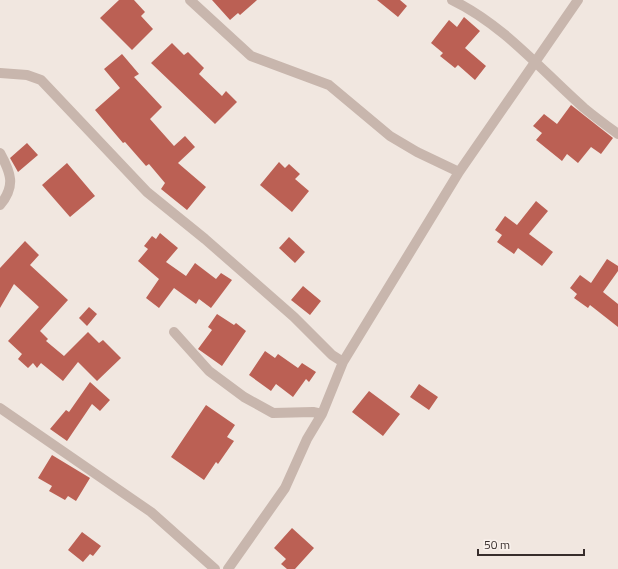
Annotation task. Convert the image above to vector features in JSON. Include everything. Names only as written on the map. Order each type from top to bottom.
[{"type":"street","points":[[190,0],[251,56],[329,85],[390,136],[417,152],[459,172]]},
{"type":"street","points":[[452,0],[471,9],[536,61],[584,107],[618,134]]},
{"type":"street","points":[[228,569],[285,488],[306,439],[322,414],[343,362],[459,172],[578,0]]},
{"type":"street","points":[[0,73],[27,76],[41,80],[147,192],[205,239],[294,317],[332,355],[343,362]]},
{"type":"street","points":[[0,153],[8,168],[11,185],[0,205]]},
{"type":"street","points":[[174,332],[209,371],[244,397],[273,413],[313,412],[322,414]]},
{"type":"street","points":[[0,408],[151,512],[215,569]]},
{"type":"building","points":[[119,0],[134,0],[145,12],[141,16],[153,29],[132,50],[100,18]]},
{"type":"building","points":[[212,0],[257,0],[240,15],[238,13],[230,20]]},
{"type":"building","points":[[377,0],[400,0],[407,6],[398,17]]},
{"type":"building","points":[[464,17],[480,31],[465,48],[486,66],[475,80],[458,65],[455,68],[440,56],[443,53],[431,43],[449,20],[457,27]]},
{"type":"building","points":[[172,43],[184,55],[188,52],[204,68],[199,74],[222,96],[226,91],[237,102],[215,124],[151,63]]},
{"type":"building","points":[[122,54],[139,74],[134,77],[162,107],[150,119],[174,146],[185,136],[195,147],[178,163],[206,187],[187,210],[161,189],[165,183],[149,164],[146,166],[125,142],[123,143],[95,110],[120,88],[104,69]]},
{"type":"building","points":[[571,105],[613,138],[601,154],[591,147],[578,163],[567,154],[562,161],[536,140],[542,133],[533,126],[544,114],[557,124]]},
{"type":"building","points":[[27,143],[38,155],[18,172],[10,158]]},
{"type":"building","points":[[279,162],[285,168],[289,164],[300,174],[295,179],[309,191],[292,212],[260,185]]},
{"type":"building","points":[[67,163],[95,196],[70,217],[42,185]]},
{"type":"building","points":[[536,201],[548,211],[529,234],[553,252],[542,266],[518,248],[514,254],[497,242],[502,235],[495,230],[505,216],[517,225]]},
{"type":"building","points":[[160,233],[178,248],[166,262],[186,276],[195,263],[216,279],[221,273],[232,280],[211,308],[199,299],[196,304],[174,288],[159,308],[146,298],[159,279],[138,261],[148,249],[144,246],[152,236],[156,239]]},
{"type":"building","points":[[289,237],[305,252],[295,263],[279,248]]},
{"type":"building","points":[[25,241],[39,255],[30,265],[68,300],[40,331],[48,339],[46,341],[64,356],[88,332],[99,343],[103,340],[121,358],[97,381],[78,362],[63,381],[41,363],[37,368],[33,363],[28,368],[18,359],[22,354],[8,341],[39,307],[14,284],[0,308],[0,268]]},
{"type":"building","points":[[607,259],[618,266],[618,271],[603,292],[618,304],[618,327],[590,305],[588,308],[574,298],[577,294],[570,288],[580,275],[591,283]]},
{"type":"building","points":[[303,286],[321,301],[310,315],[291,300]]},
{"type":"building","points":[[89,307],[97,314],[87,326],[79,318]]},
{"type":"building","points":[[217,314],[234,325],[236,323],[246,331],[222,366],[198,349],[212,330],[208,327]]},
{"type":"building","points":[[265,351],[275,358],[278,354],[298,368],[302,363],[316,372],[309,382],[306,379],[293,397],[276,384],[271,391],[249,375]]},
{"type":"building","points":[[90,382],[110,400],[100,411],[92,404],[67,441],[50,429],[66,410],[69,412]]},
{"type":"building","points":[[419,384],[438,397],[429,410],[410,397]]},
{"type":"building","points":[[369,391],[400,414],[383,436],[352,412]]},
{"type":"building","points":[[206,405],[235,425],[227,437],[234,441],[218,464],[216,462],[204,480],[171,457]]},
{"type":"building","points":[[52,455],[90,478],[76,501],[68,496],[65,500],[49,491],[52,486],[38,478]]},
{"type":"building","points":[[292,528],[314,548],[295,569],[287,569],[281,564],[286,559],[274,548]]},
{"type":"building","points":[[82,532],[101,546],[93,556],[90,554],[83,562],[68,550]]}]
